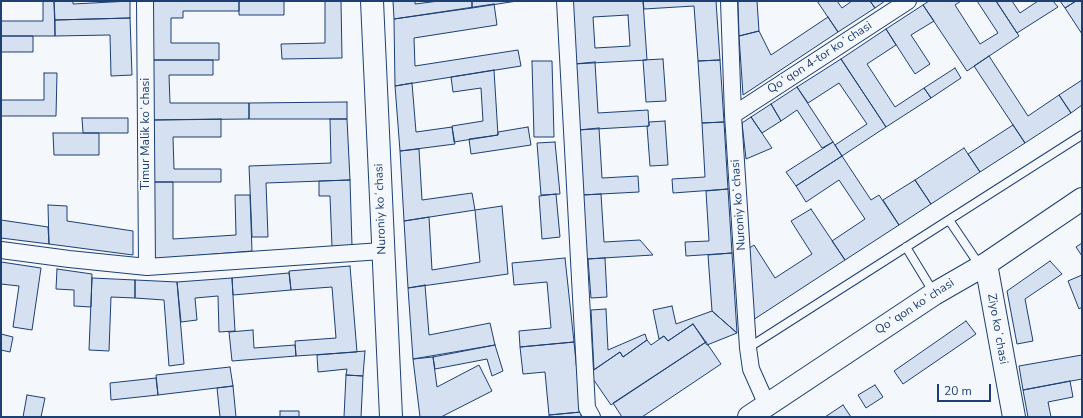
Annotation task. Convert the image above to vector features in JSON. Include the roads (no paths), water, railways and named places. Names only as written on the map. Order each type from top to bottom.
[{"type":"street","name":"Timur Malik koʻchasi","points":[[145,1],[147,267]]},
{"type":"street","name":"Nuroniy koʻchasi","points":[[372,1],[382,251],[391,417]]},
{"type":"street","points":[[565,1],[587,408],[592,417]]},
{"type":"street","name":"Nuroniy koʻchasi","points":[[729,1],[733,115],[748,348],[751,369],[767,405]]},
{"type":"street","name":"Qoʻqon 4-tor koʻchasi","points":[[733,115],[908,1]]},
{"type":"street","name":"Qoʻqon koʻchasi","points":[[749,417],[934,294],[983,265],[1082,199]]},
{"type":"street","points":[[1,250],[147,267],[382,251]]},
{"type":"street","name":"Ziyo koʻchasi","points":[[983,265],[1014,417]]},
{"type":"lane","points":[[748,348],[1082,135]]},
{"type":"lane","points":[[949,220],[983,265]]},
{"type":"lane","points":[[906,248],[934,294]]}]
